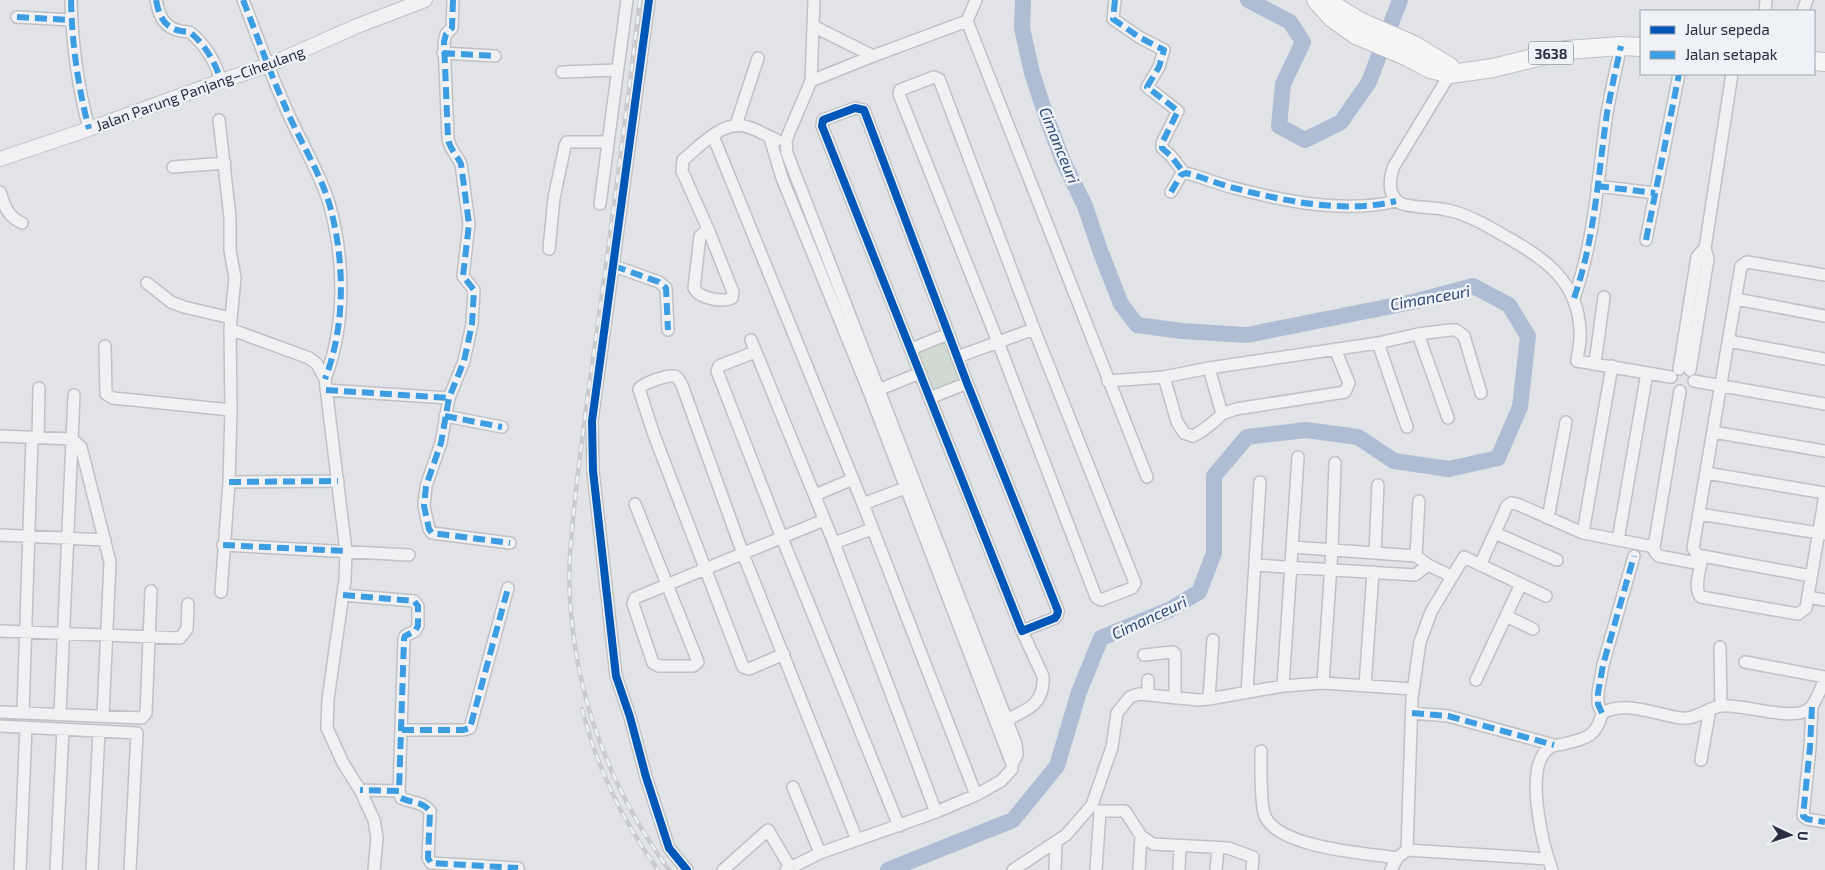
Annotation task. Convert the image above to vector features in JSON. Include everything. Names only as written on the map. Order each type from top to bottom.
[{"type":"main road","points":[[1316,0],[1332,18],[1358,29]]},
{"type":"main road","points":[[1324,0],[1358,29]]},
{"type":"main road","name":"3638","points":[[1358,29],[1411,51],[1430,69],[1455,71],[1493,68],[1566,50],[1621,46],[1640,47]]},
{"type":"street","points":[[71,0],[71,20],[82,101],[89,130]]},
{"type":"street","points":[[156,0],[166,25],[175,30],[192,34],[217,67],[221,81]]},
{"type":"street","points":[[243,0],[285,107],[301,138],[328,202],[338,248],[341,295],[340,314],[326,385]]},
{"type":"street","name":"Jalan Parung Panjang–Ciheulang","points":[[0,159],[89,130],[221,81],[269,66],[357,26],[425,0]]},
{"type":"street","points":[[453,0],[452,25],[444,38],[448,143],[461,164],[469,224],[463,276],[475,294],[472,324],[464,361],[449,398],[441,443],[426,486],[424,506],[429,529],[432,533],[510,543]]},
{"type":"street","points":[[600,204],[628,0]]},
{"type":"street","points":[[649,0],[592,421],[593,471],[616,676],[669,848],[687,870]]},
{"type":"street","points":[[814,0],[811,82],[786,142],[790,164],[1012,764]]},
{"type":"street","points":[[976,0],[967,21],[1147,477]]},
{"type":"street","points":[[1115,0],[1113,19],[1139,37],[1164,50],[1159,67],[1148,87],[1178,111],[1162,143],[1162,148],[1184,173],[1262,195],[1330,206],[1373,206],[1396,202],[1410,206],[1449,210],[1481,222],[1523,246],[1556,270],[1567,284],[1574,298],[1580,332],[1578,361],[1647,372],[1684,374],[1721,386],[1825,404]]},
{"type":"street","points":[[18,17],[71,20]]},
{"type":"street","points":[[811,82],[873,56],[967,21]]},
{"type":"street","points":[[813,26],[873,56]]},
{"type":"street","points":[[1574,298],[1588,250],[1608,111],[1621,46]]},
{"type":"street","points":[[444,53],[495,56]]},
{"type":"street","points":[[736,126],[758,58]]},
{"type":"street","points":[[562,72],[617,70]]},
{"type":"street","points":[[1396,202],[1390,186],[1394,166],[1455,71]]},
{"type":"street","points":[[1646,240],[1679,75]]},
{"type":"street","points":[[1684,374],[1692,387],[1688,390],[1680,391],[1673,386],[1684,374],[1698,257],[1705,248],[1732,75]]},
{"type":"street","points":[[934,77],[940,79],[1034,329],[1135,584],[1132,588],[1101,600],[1096,597],[998,342],[899,94],[900,90],[934,77]]},
{"type":"street","points":[[1006,720],[1032,708],[1036,704],[1044,682],[1043,676],[1022,632],[822,126],[824,120],[855,108],[864,110],[948,334],[1058,611],[1058,615],[1055,618],[1022,632]]},
{"type":"street","points":[[219,120],[230,216],[230,245],[235,278],[230,323],[231,410],[229,482],[221,592]]},
{"type":"street","points":[[708,229],[700,236],[694,288],[698,294],[722,301],[727,300],[732,298],[733,292],[708,229],[682,166],[683,160],[723,129],[736,126],[747,127],[770,138],[786,142]]},
{"type":"street","points":[[713,136],[864,504],[872,529],[976,795]]},
{"type":"street","points":[[770,138],[782,178],[875,392]]},
{"type":"street","points":[[549,249],[554,198],[566,144],[608,142]]},
{"type":"street","points":[[173,167],[225,163]]},
{"type":"street","points":[[1171,192],[1184,173]]},
{"type":"street","points":[[1597,186],[1654,193]]},
{"type":"street","points":[[0,192],[6,211],[22,223]]},
{"type":"street","points":[[1702,560],[1693,548],[1741,266],[1744,262],[1825,275]]},
{"type":"street","points":[[614,266],[659,282],[666,288],[668,330]]},
{"type":"street","points":[[148,283],[171,302],[230,323],[309,358],[317,364],[326,385],[346,550],[345,580],[326,722],[343,763],[360,790],[374,820],[376,830],[374,870]]},
{"type":"street","points":[[1595,363],[1604,297]]},
{"type":"street","points":[[1736,300],[1825,316]]},
{"type":"street","points":[[957,357],[1034,329]]},
{"type":"street","points":[[1108,381],[1164,376],[1450,330],[1461,332],[1466,341],[1482,394]]},
{"type":"street","points":[[911,349],[948,334]]},
{"type":"street","points":[[1418,334],[1448,418]]},
{"type":"street","points":[[751,340],[834,543],[936,812]]},
{"type":"street","points":[[1729,341],[1825,359]]},
{"type":"street","points":[[1378,343],[1407,427]]},
{"type":"street","points":[[105,346],[106,394],[108,396],[231,410]]},
{"type":"street","points":[[1164,376],[1177,422],[1184,433],[1193,436],[1211,426],[1222,414],[1236,409],[1345,392],[1349,383],[1335,349]]},
{"type":"street","points":[[755,352],[719,366],[717,371],[782,538],[899,826]]},
{"type":"street","points":[[1583,534],[1612,366]]},
{"type":"street","points":[[1209,368],[1222,414]]},
{"type":"street","points":[[1618,540],[1647,372]]},
{"type":"street","points":[[875,392],[920,373]]},
{"type":"street","points":[[784,654],[749,668],[743,667],[642,402],[639,389],[641,386],[658,379],[673,376],[678,378],[682,386],[743,554],[784,654],[857,840]]},
{"type":"street","points":[[930,398],[967,383]]},
{"type":"street","points":[[326,385],[449,398]]},
{"type":"street","points":[[23,713],[29,537],[39,388]]},
{"type":"street","points":[[1680,391],[1654,547],[1655,552],[1659,556],[1702,560],[1812,576]]},
{"type":"street","points":[[60,714],[74,396]]},
{"type":"street","points":[[445,416],[502,427]]},
{"type":"street","points":[[1548,518],[1566,422]]},
{"type":"street","points":[[1713,432],[1825,451]]},
{"type":"street","points":[[0,436],[72,439],[80,447],[110,562],[103,716]]},
{"type":"street","points":[[1283,686],[1298,457]]},
{"type":"street","points":[[1323,683],[1331,570],[1335,463]]},
{"type":"street","points":[[1702,560],[1697,589],[1701,597],[1798,614],[1806,608],[1822,534],[1825,494],[1706,473]]},
{"type":"street","points":[[815,495],[853,479]]},
{"type":"street","points":[[229,482],[338,481]]},
{"type":"street","points":[[1247,692],[1260,482]]},
{"type":"street","points":[[864,504],[910,486]]},
{"type":"street","points":[[723,870],[768,830],[788,868],[820,853],[899,826],[976,795],[1001,781],[1010,772],[1017,755],[1017,750],[910,486]]},
{"type":"street","points":[[1375,553],[1378,486]]},
{"type":"street","points":[[1416,556],[1419,501]]},
{"type":"street","points":[[1480,565],[1507,506],[1511,503],[1583,534],[1654,547]]},
{"type":"street","points":[[635,504],[668,583],[698,662],[693,666],[659,666],[653,663],[633,604],[635,598],[668,583],[824,520]]},
{"type":"street","points":[[1699,514],[1822,534]]},
{"type":"street","points":[[834,543],[872,529]]},
{"type":"street","points":[[1495,533],[1557,560]]},
{"type":"street","points":[[0,536],[105,540]]},
{"type":"street","points":[[224,545],[410,554]]},
{"type":"street","points":[[1293,547],[1416,556],[1428,565],[1451,576]]},
{"type":"street","points":[[1412,713],[1448,716],[1535,742],[1554,745],[1579,740],[1590,735],[1597,729],[1602,714],[1598,704],[1598,693],[1603,665],[1634,556]]},
{"type":"street","points":[[1407,850],[1413,689],[1420,642],[1431,612],[1464,557],[1546,596]]},
{"type":"street","points":[[1255,565],[1415,575],[1428,565]]},
{"type":"street","points":[[1365,686],[1373,572]]},
{"type":"street","points":[[1476,680],[1521,584]]},
{"type":"street","points":[[402,730],[463,730],[470,728],[508,588]]},
{"type":"street","points":[[0,712],[144,717],[146,713],[151,590]]},
{"type":"street","points":[[343,595],[414,601],[416,603],[418,626],[415,631],[405,636],[404,639],[399,791],[401,798],[418,802],[430,811],[428,858],[431,863],[518,868]]},
{"type":"street","points":[[1808,597],[1825,600]]},
{"type":"street","points":[[0,632],[180,638],[187,629],[188,604]]},
{"type":"street","points":[[1506,616],[1533,628]]},
{"type":"street","points":[[1209,699],[1213,640]]},
{"type":"street","points":[[1701,760],[1716,708],[1720,647]]},
{"type":"street","points":[[1144,655],[1173,652],[1176,654],[1175,698]]},
{"type":"street","points":[[1744,662],[1825,678],[1812,707],[1803,816],[1807,819],[1825,822]]},
{"type":"street","points":[[1148,680],[1148,695]]},
{"type":"street","points":[[1015,869],[1066,835],[1092,805],[1112,747],[1117,713],[1130,697],[1139,694],[1209,699],[1283,686],[1323,683],[1413,689]]},
{"type":"street","points":[[1602,714],[1613,710],[1631,709],[1687,718],[1716,708],[1796,713],[1807,711],[1812,707]]},
{"type":"street","points":[[0,726],[137,733],[130,870]]},
{"type":"street","points":[[20,870],[26,727]]},
{"type":"street","points":[[56,870],[63,729]]},
{"type":"street","points":[[92,870],[99,731]]},
{"type":"street","points":[[1552,870],[1536,799],[1536,776],[1544,753],[1554,745]]},
{"type":"street","points":[[1261,751],[1264,810],[1268,820],[1277,829],[1288,837],[1319,846],[1397,858]]},
{"type":"street","points":[[792,787],[820,853]]},
{"type":"street","points":[[360,790],[399,791]]},
{"type":"street","points":[[1096,870],[1100,811],[1125,811],[1141,836],[1153,844],[1228,848],[1253,857],[1252,870]]},
{"type":"street","points":[[1139,870],[1141,836]]},
{"type":"street","points":[[1055,870],[1056,842]]},
{"type":"street","points":[[1179,870],[1180,846]]},
{"type":"street","points":[[1216,870],[1218,848]]},
{"type":"street","points":[[1391,870],[1397,858],[1407,850],[1548,858]]},
{"type":"shaded area","points":[[947,338],[964,380],[932,393],[915,351]]},
{"type":"waterway","name":"Cimanceuri","points":[[888,870],[1013,820],[1057,766],[1079,692],[1101,638],[1169,610],[1199,592],[1214,553],[1214,476],[1247,437],[1306,430],[1358,437],[1394,461],[1449,469],[1498,458],[1520,407],[1528,336],[1509,305],[1473,286],[1417,301],[1247,335],[1182,331],[1137,325],[1121,304],[1085,206],[1063,161],[1047,119],[1032,73],[1022,28],[1023,0]]},
{"type":"waterway","name":"Cimanceuri","points":[[1248,0],[1290,22],[1303,42],[1283,84],[1279,126],[1305,140],[1341,122],[1369,82],[1400,0]]},
{"type":"railway","points":[[640,0],[580,456],[571,542],[569,585],[575,648],[591,716],[602,748],[632,811],[649,841],[669,870]]},
{"type":"railway","points":[[582,709],[595,753],[612,793],[658,870]]},
{"type":"marked path","points":[[71,0],[76,65],[89,129]]},
{"type":"marked path","points":[[156,0],[161,16],[166,24],[175,29],[191,33],[202,44],[213,62],[221,81]]},
{"type":"marked path","points":[[243,0],[279,93],[325,191],[334,224],[340,269],[340,314],[337,337],[325,379]]},
{"type":"marked path","points":[[453,0],[452,28],[446,34],[444,42],[448,138],[451,148],[461,164],[469,224],[463,276],[474,290],[472,324],[464,361],[449,398],[441,443],[426,486],[424,506],[429,529],[432,533],[510,543]]},
{"type":"marked path","points":[[1115,0],[1113,19],[1139,37],[1164,50],[1159,67],[1147,87],[1178,111],[1162,143],[1162,148],[1184,173]]},
{"type":"marked path","points":[[17,17],[71,20]]},
{"type":"marked path","points":[[1574,298],[1587,253],[1607,113],[1621,46]]},
{"type":"marked path","points":[[443,53],[495,56]]},
{"type":"marked path","points":[[1646,240],[1679,75]]},
{"type":"marked path","points":[[1171,192],[1181,175],[1186,173],[1253,193],[1315,204],[1356,206],[1396,201]]},
{"type":"marked path","points":[[1597,186],[1655,193]]},
{"type":"marked path","points":[[614,266],[659,282],[666,288],[668,330]]},
{"type":"marked path","points":[[326,390],[449,398]]},
{"type":"marked path","points":[[445,416],[502,427]]},
{"type":"marked path","points":[[229,482],[338,481]]},
{"type":"marked path","points":[[223,545],[346,551]]},
{"type":"marked path","points":[[1602,713],[1598,704],[1598,693],[1603,665],[1634,556]]},
{"type":"marked path","points":[[402,730],[463,730],[470,728],[508,588]]},
{"type":"marked path","points":[[343,595],[414,601],[418,606],[418,626],[415,631],[405,636],[404,639],[399,791],[360,790]]},
{"type":"marked path","points":[[1812,707],[1803,816],[1807,819],[1825,822]]},
{"type":"marked path","points":[[1412,713],[1448,716],[1554,745]]},
{"type":"marked path","points":[[401,798],[420,804],[430,811],[428,858],[431,863],[518,868]]},
{"type":"cycle path","points":[[649,0],[592,421],[593,471],[616,676],[669,848],[687,870]]},
{"type":"cycle path","points":[[855,108],[864,110],[967,383],[1058,611],[1055,618],[1022,631],[822,126],[823,120],[855,108]]}]
